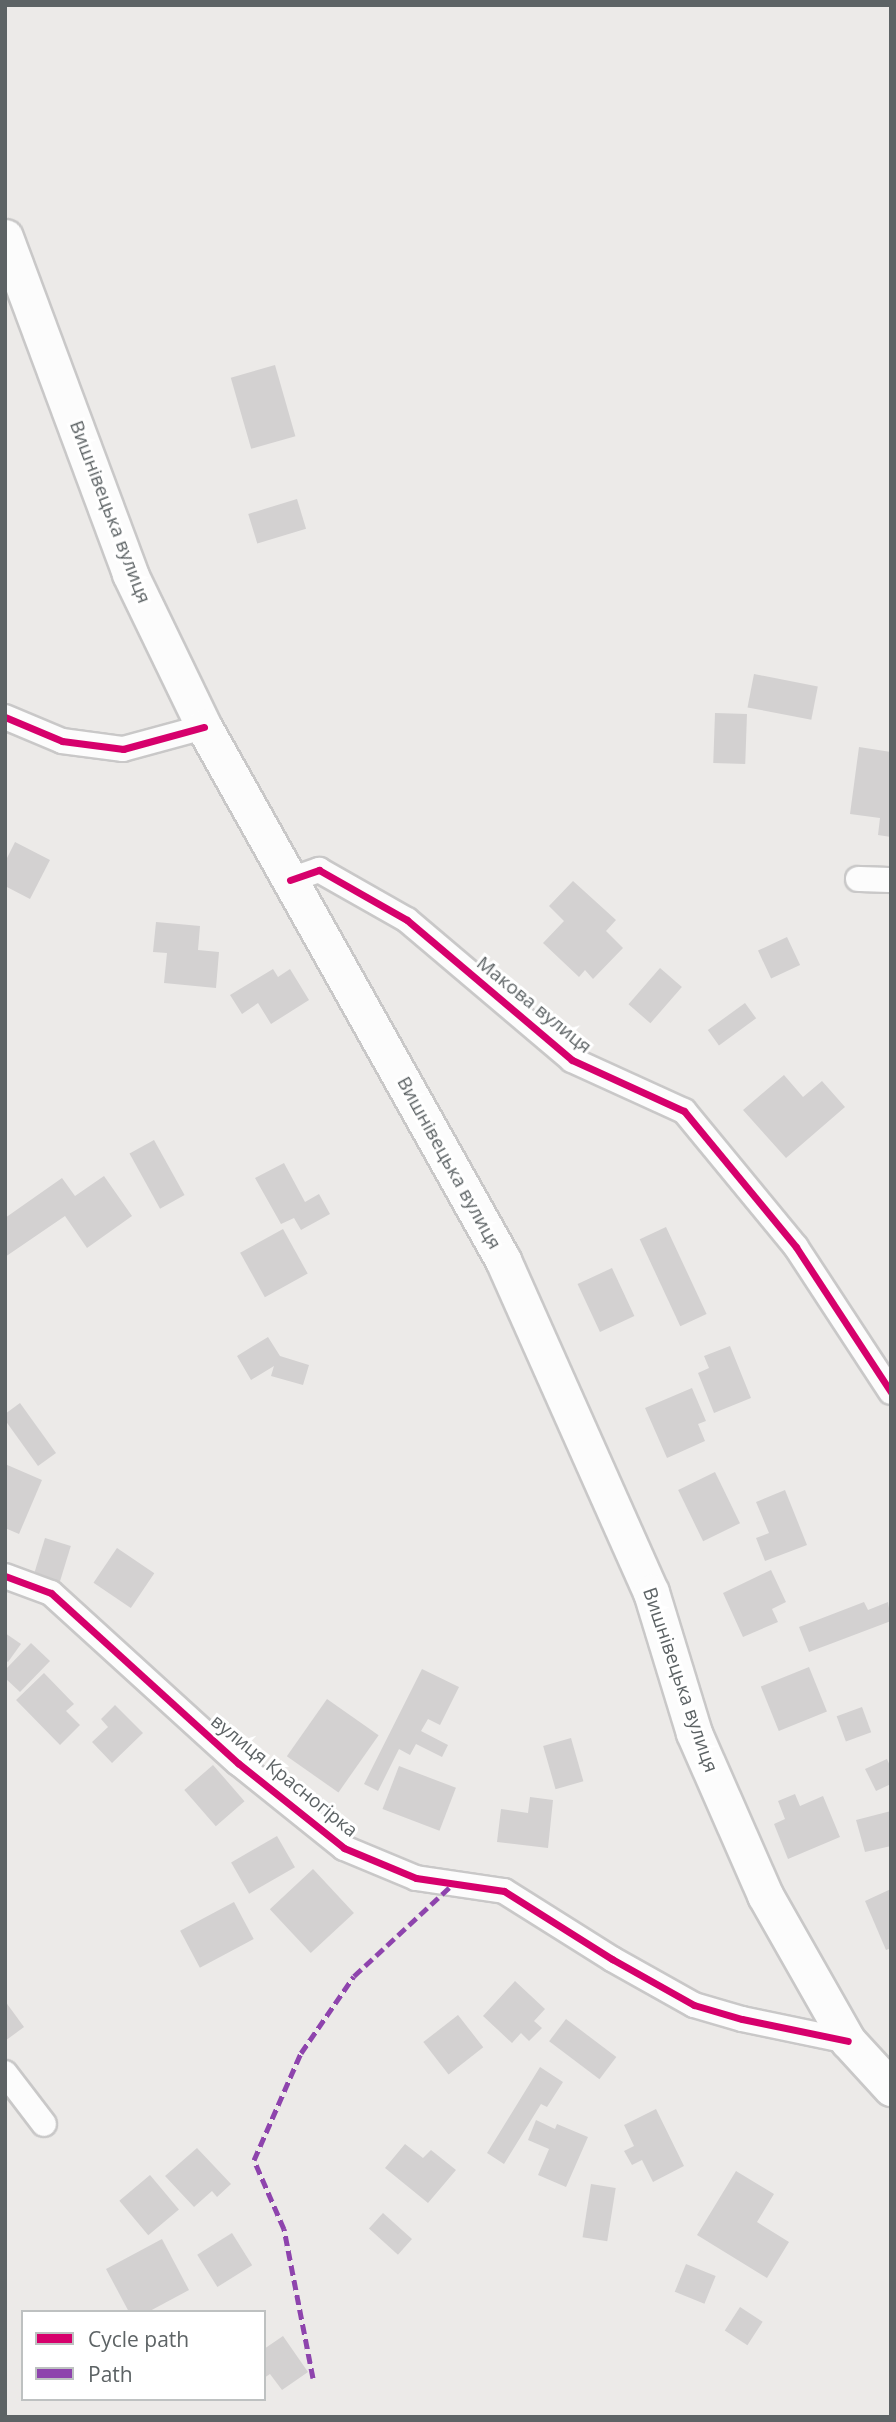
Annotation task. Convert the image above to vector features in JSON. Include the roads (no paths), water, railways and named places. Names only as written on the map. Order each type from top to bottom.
[{"type":"main road","name":"Вишнівецька вулиця","points":[[5,237],[130,574],[204,727],[503,1260],[651,1592],[694,1733],[765,1895],[848,2041],[891,2088]]},
{"type":"street","points":[[5,717],[62,741],[122,749],[204,727]]},
{"type":"street","name":"Макова вулиця","points":[[290,880],[319,870],[407,920],[572,1060],[684,1111],[796,1247],[891,1392]]},
{"type":"street","points":[[858,879],[891,880]]},
{"type":"street","name":"вулиця Красногірка","points":[[5,1576],[51,1593],[238,1763],[344,1849],[416,1878],[504,1891],[612,1959],[694,2005],[742,2019],[848,2041]]},
{"type":"street","points":[[5,2073],[44,2124]]}]
